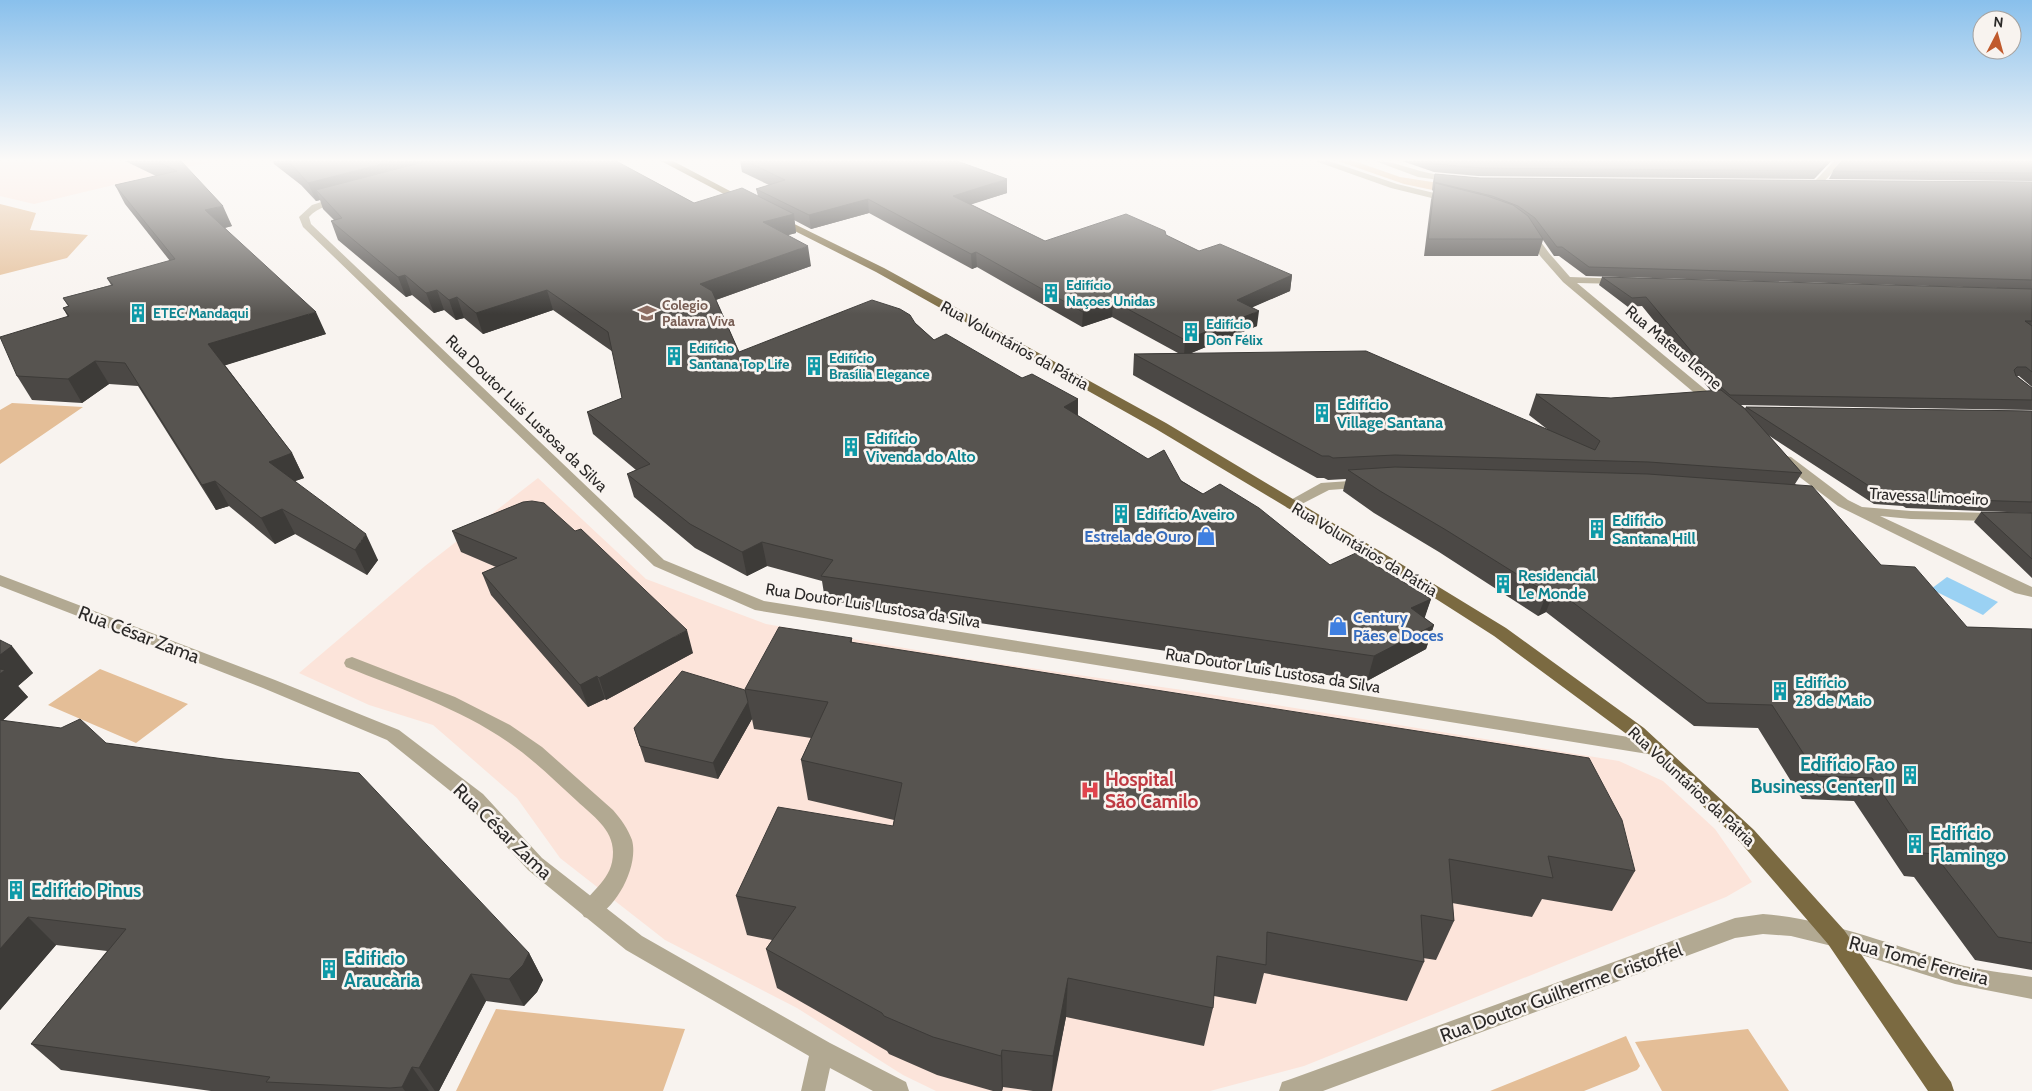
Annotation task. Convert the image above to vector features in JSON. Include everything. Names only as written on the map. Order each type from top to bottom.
[{"type":"main road","name":"Rua Voluntários da Pátria","points":[[765,212],[880,270],[1152,421],[1388,562],[1500,632],[1638,733],[1746,836],[1836,937],[1942,1091]]},
{"type":"street","name":"Rua Doutor Luis Lustosa da Silva","points":[[307,212],[304,217],[306,225],[659,563],[761,606],[1654,748]]},
{"type":"street","name":"Rua Mateus Leme","points":[[1520,224],[1528,230],[1567,280],[1722,411]]},
{"type":"street","points":[[1567,280],[1636,282]]},
{"type":"street","points":[[1776,453],[1833,496],[1855,509],[2021,589],[2032,592]]},
{"type":"street","points":[[1292,505],[1326,486],[1380,483]]},
{"type":"street","points":[[1822,503],[1855,509]]},
{"type":"street","name":"Travessa Limoeiro","points":[[1855,509],[1911,515],[2032,518]]},
{"type":"street","name":"Rua César Zama","points":[[0,580],[269,684],[393,735],[476,800],[535,864],[634,943],[822,1051],[897,1091]]},
{"type":"street","points":[[352,663],[449,701],[506,731],[553,768],[613,823],[622,840],[623,856],[618,875],[607,895],[591,910]]},
{"type":"street","name":"Rua Doutor Guilherme Cristoffel","points":[[1290,1091],[1735,928],[1763,924],[1791,926],[1836,937]]},
{"type":"street","name":"Rua Tomé Ferreira","points":[[1836,937],[1956,974],[2032,988]]},
{"type":"street","points":[[813,1091],[822,1051]]},
{"type":"shaded area","points":[[0,212],[36,213],[30,230],[88,235],[67,258],[0,275]]},
{"type":"shaded area","points":[[12,403],[83,407],[0,464],[0,410]]},
{"type":"shaded area","name":"Hospital São Camilo","points":[[538,478],[646,579],[766,624],[968,659],[1196,692],[1619,761],[1663,781],[1715,829],[1752,882],[1726,897],[1304,1066],[1210,1091],[936,1091],[903,1075],[797,1008],[665,940],[560,858],[517,798],[433,725],[369,705],[299,673],[425,566]]},
{"type":"shaded area","points":[[100,669],[188,704],[136,743],[48,705]]},
{"type":"shaded area","points":[[496,1009],[685,1029],[663,1091],[456,1091]]},
{"type":"shaded area","points":[[1748,1029],[1789,1091],[1662,1091],[1635,1042]]},
{"type":"shaded area","points":[[1626,1036],[1640,1066],[1637,1070],[1584,1091],[1490,1091]]},
{"type":"water","points":[[1947,577],[1998,602],[1983,615],[1931,589]]},
{"type":"building","points":[[137,212],[207,212],[316,312],[208,344],[292,453],[269,462],[366,534],[355,550],[282,509],[261,518],[215,481],[202,485],[125,363],[95,361],[68,379],[17,376],[0,337],[69,316],[63,308],[69,306],[63,298],[113,285],[107,278],[175,259]]},
{"type":"building","points":[[336,212],[790,212],[794,214],[763,222],[808,246],[700,284],[712,291],[739,352],[872,300],[900,309],[910,315],[915,323],[934,340],[946,334],[1022,378],[1032,374],[1078,399],[1064,407],[1148,459],[1164,450],[1181,481],[1203,494],[1220,484],[1259,508],[1330,565],[1356,553],[1431,599],[1411,608],[1434,625],[1374,656],[821,576],[833,560],[762,542],[742,552],[690,524],[627,474],[650,464],[587,412],[622,398],[608,332],[547,290],[476,313],[457,297],[449,300],[437,290],[426,293],[405,275],[398,277],[331,221],[342,218]]},
{"type":"building","points":[[803,212],[820,212],[809,215]]},
{"type":"building","points":[[892,212],[986,212],[1045,241],[1126,214],[1165,231],[1166,235],[1199,251],[1220,244],[1292,275],[1237,300],[1259,311],[1185,340],[1113,301],[1083,312],[976,252],[971,254]]},
{"type":"building","points":[[1431,212],[1522,212],[1528,216],[1543,239],[1428,239]]},
{"type":"building","points":[[1526,212],[2032,212],[2032,280],[1589,267],[1562,247],[1557,247],[1535,218]]},
{"type":"building","points":[[1602,277],[2032,289],[2032,321],[2025,321],[2032,326],[2032,372],[2026,367],[2017,367],[2014,370],[2016,376],[2032,388],[2032,400],[1730,395],[1721,387],[1646,297],[1632,298]]},
{"type":"building","points":[[1366,351],[1595,450],[1600,441],[1536,394],[1611,398],[1721,390],[1745,409],[1802,473],[1649,462],[1395,455],[1333,458],[1322,456],[1134,354]]},
{"type":"building","points":[[1746,407],[2032,411],[2032,502],[1912,498],[1910,495],[1880,493]]},
{"type":"building","points":[[1395,467],[1648,474],[1812,486],[1881,565],[1915,567],[1967,627],[2032,629],[2032,943],[1998,937],[1934,854],[1923,853],[1872,778],[1818,776],[1772,705],[1707,703],[1555,589],[1547,593],[1348,470]]},
{"type":"building","points":[[523,502],[544,503],[575,531],[581,529],[687,630],[599,678],[597,676],[580,685],[482,573],[517,558],[452,531]]},
{"type":"building","points":[[1981,512],[2032,513],[2032,559]]},
{"type":"building","points":[[779,627],[852,638],[850,642],[1589,758],[1622,820],[1635,871],[1548,856],[1553,878],[1449,859],[1454,921],[1421,915],[1424,962],[1267,932],[1266,965],[1217,956],[1213,1008],[1068,978],[1053,1056],[1002,1050],[1001,1056],[933,1037],[884,1016],[882,1013],[766,949],[796,907],[736,896],[778,807],[893,826],[902,783],[801,760],[828,702],[745,689]]},
{"type":"building","points":[[0,640],[12,646],[0,655]]},
{"type":"building","points":[[682,671],[745,690],[748,702],[713,763],[640,746],[634,728]]},
{"type":"building","points":[[80,719],[106,743],[224,759],[359,773],[529,953],[523,965],[509,979],[471,974],[419,1068],[412,1067],[402,1087],[266,1082],[270,1077],[31,1044],[126,929],[28,917],[0,949],[0,720],[61,728]]},
{"type":"place","name":"Edifício Naçoes Unidas","points":[[1051,293]]},
{"type":"place","name":"ETEC Mandaqui","points":[[138,313]]},
{"type":"place","name":"Colegio Palavra Viva","points":[[647,313]]},
{"type":"place","name":"Edifício Don Félix","points":[[1191,332]]},
{"type":"place","name":"Edifício Santana Top Life","points":[[674,356]]},
{"type":"place","name":"Edifício Brasília Elegance","points":[[814,366]]},
{"type":"place","name":"Edifício Village Santana","points":[[1322,413]]},
{"type":"place","name":"Edifício Vivenda do Alto","points":[[851,447]]},
{"type":"place","name":"Edifício Aveiro","points":[[1121,514]]},
{"type":"place","name":"Edifício Santana Hill","points":[[1597,529]]},
{"type":"place","name":"Estrela de Ouro","points":[[1206,536]]},
{"type":"place","name":"Residencial Le Monde","points":[[1503,584]]},
{"type":"place","name":"Century Pães e Doces","points":[[1338,626]]},
{"type":"place","name":"Edifício 28 de Maio","points":[[1780,691]]},
{"type":"place","name":"Edifício Fao Business Center II","points":[[1910,775]]},
{"type":"place","name":"Hospital São Camilo","points":[[1090,790]]},
{"type":"place","name":"Edifício Flamingo","points":[[1915,844]]},
{"type":"place","name":"Edifício Pinus","points":[[16,890]]},
{"type":"place","name":"Edificio Araucària","points":[[329,969]]}]
